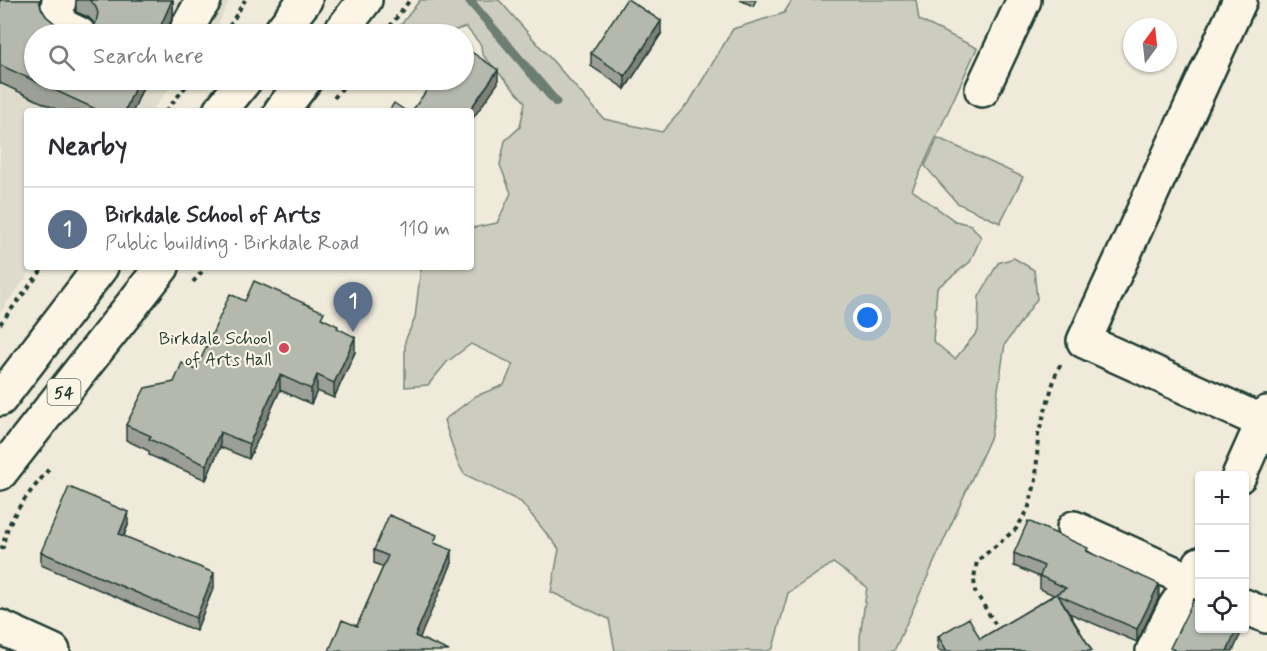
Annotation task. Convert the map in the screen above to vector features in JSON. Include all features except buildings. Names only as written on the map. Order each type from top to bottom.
[{"type":"street","points":[[59,0],[56,13],[61,24]]},
{"type":"street","points":[[287,24],[305,0]]},
{"type":"street","points":[[347,24],[365,0]]},
{"type":"street","points":[[982,90],[1024,0]]},
{"type":"street","points":[[1240,0],[1084,341],[1265,417],[1241,471]]},
{"type":"street","points":[[222,108],[236,90]]},
{"type":"street","points":[[282,108],[296,90]]},
{"type":"street","name":"54","points":[[0,399],[99,270]]},
{"type":"street","name":"54","points":[[0,473],[160,270]]},
{"type":"street","points":[[1074,528],[1195,576]]},
{"type":"street","points":[[1153,651],[1175,607],[1196,579]]},
{"type":"street","points":[[1249,608],[1267,616]]},
{"type":"street","points":[[0,627],[53,651]]},
{"type":"path","points":[[231,24],[245,0]]},
{"type":"path","points":[[392,24],[410,0]]},
{"type":"path","points":[[168,108],[182,90]]},
{"type":"path","points":[[0,324],[42,270]]},
{"type":"path","points":[[1006,641],[975,591],[974,578],[977,561],[1016,529],[1028,510],[1036,480],[1038,435],[1057,370],[1068,353],[1084,341]]},
{"type":"shaded area","points":[[0,0],[229,0],[218,24],[24,24],[24,90],[168,90],[153,108],[24,108],[24,270],[32,270],[0,312]]},
{"type":"shaded area","points":[[420,0],[499,0],[604,119],[662,132],[690,101],[733,29],[784,13],[792,0],[916,0],[919,20],[977,48],[912,190],[955,221],[971,225],[981,237],[970,262],[937,288],[933,341],[955,359],[978,331],[979,297],[998,263],[1014,258],[1034,270],[1037,299],[1005,344],[991,436],[894,651],[860,651],[867,587],[833,563],[788,593],[773,648],[768,651],[615,651],[609,619],[551,592],[559,549],[521,502],[464,474],[457,461],[444,420],[476,396],[504,385],[513,364],[471,344],[447,362],[428,385],[405,387],[405,341],[415,318],[421,270],[474,270],[474,227],[497,223],[511,193],[500,165],[505,141],[520,127],[525,102],[482,54],[481,45],[474,37],[474,24],[402,24]]},
{"type":"shaded area","points":[[938,138],[1023,177],[1000,223],[957,203],[925,166]]},
{"type":"waterway","points":[[469,0],[556,102]]},
{"type":"place","name":"Birkdale School of Arts","points":[[353,332]]},
{"type":"place","name":"Birkdale School of Arts Hall","points":[[284,348]]}]
